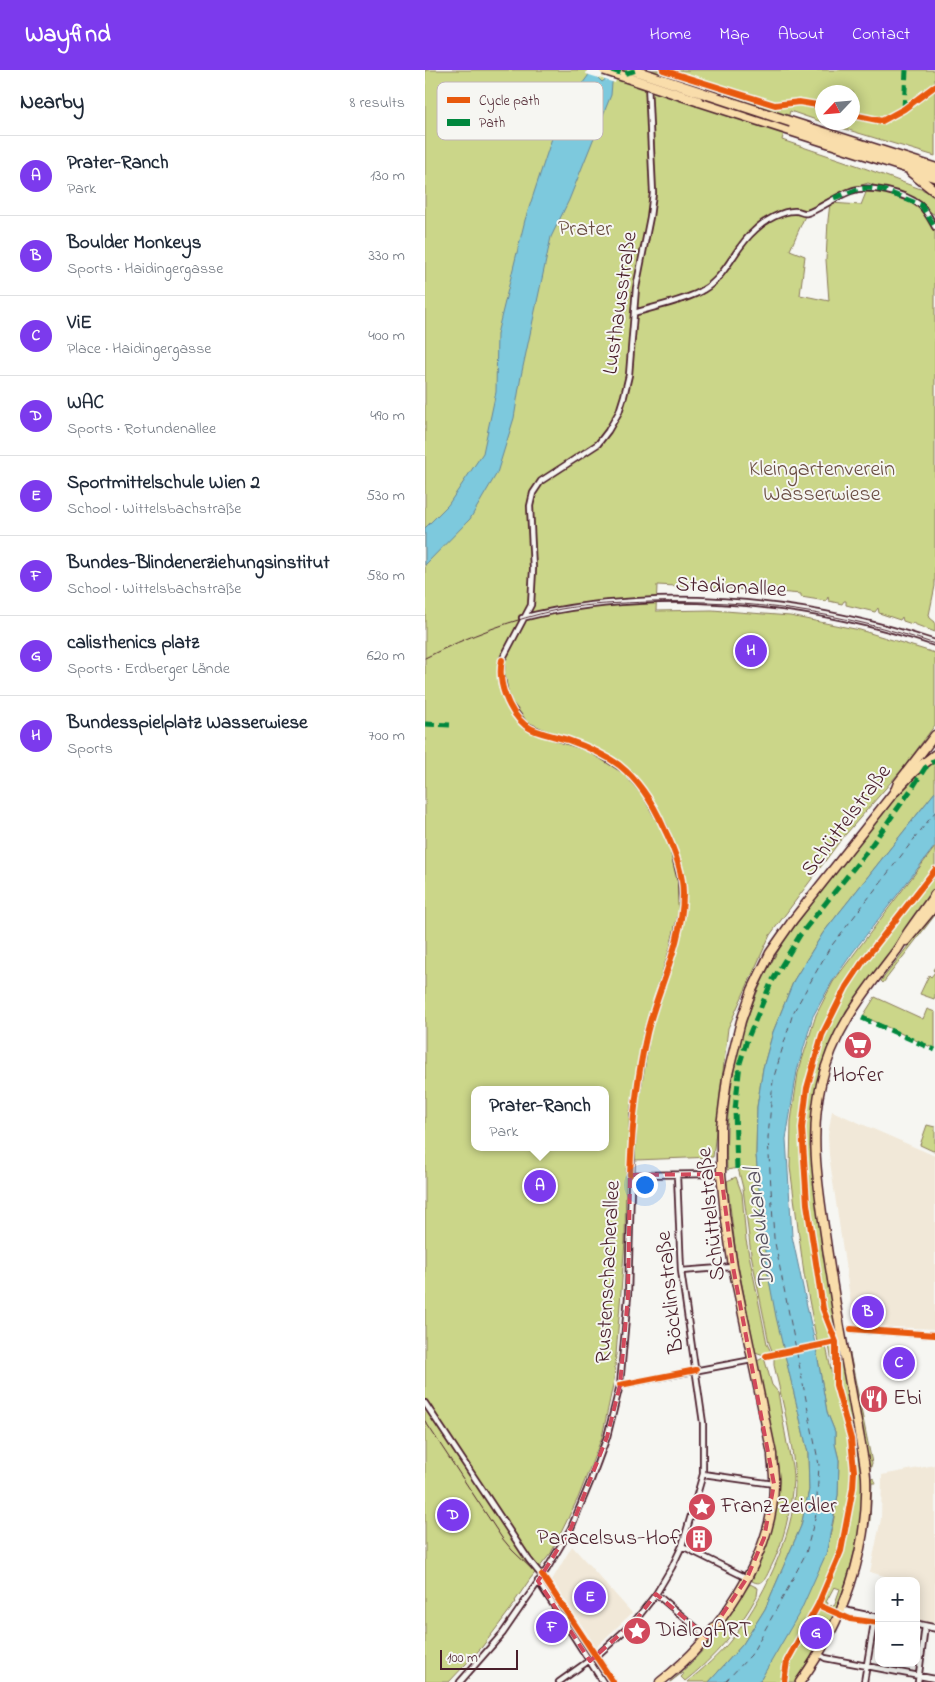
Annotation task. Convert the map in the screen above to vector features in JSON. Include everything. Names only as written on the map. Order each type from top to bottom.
[{"type":"highway","points":[[603,70],[790,127],[935,168]]},
{"type":"highway","points":[[633,70],[935,178]]},
{"type":"highway","points":[[917,162],[935,164]]},
{"type":"highway","points":[[907,169],[935,185]]},
{"type":"highway","points":[[907,169],[935,191]]},
{"type":"highway","points":[[895,790],[935,755]]},
{"type":"main road","name":"Schüttelstraße","points":[[660,1682],[690,1657],[733,1602],[747,1578],[764,1538],[771,1509],[774,1484],[771,1454],[733,1267],[721,1174],[721,1126],[727,1078],[741,1021],[752,990],[770,953],[787,928],[895,790],[898,783],[935,735]]},
{"type":"main road","points":[[801,1682],[819,1654],[841,1610],[857,1564],[866,1505],[866,1476],[843,1346],[815,1156],[815,1124],[821,1083],[838,1034],[865,991],[899,948],[935,894]]},
{"type":"main road","points":[[899,948],[912,936],[935,906]]},
{"type":"street","name":"Lusthausstraße","points":[[525,725],[509,704],[501,673],[502,660],[522,618],[531,605],[533,569],[530,506],[533,493],[541,481],[598,444],[619,412],[629,375],[639,265],[650,217],[653,193],[648,70]]},
{"type":"street","points":[[635,313],[704,290],[714,283],[746,238],[758,227],[784,213],[795,210],[808,213],[834,198],[851,191],[865,187],[883,190],[921,205],[935,227]]},
{"type":"street","name":"Stadionallee","points":[[522,618],[553,610],[595,603],[685,599],[713,600],[811,610],[874,624],[935,643]]},
{"type":"street","name":"Rustenschacherallee","points":[[460,1682],[503,1633],[571,1528],[607,1437],[620,1385],[628,1296],[633,1116],[640,1067],[647,1031],[674,947],[682,912],[683,893],[673,848],[655,810],[637,782],[618,764],[586,747],[525,725]]},
{"type":"street","points":[[630,1176],[721,1174]]},
{"type":"street","name":"Böcklinstraße","points":[[559,1682],[590,1661],[635,1621],[656,1594],[682,1546],[703,1474],[703,1423],[681,1271],[677,1175]]},
{"type":"street","points":[[681,1271],[733,1267]]},
{"type":"street","points":[[851,1329],[935,1335]]},
{"type":"street","points":[[620,1385],[752,1360]]},
{"type":"street","points":[[425,1402],[529,1560],[542,1575],[613,1682]]},
{"type":"street","points":[[703,1474],[774,1484]]},
{"type":"street","points":[[682,1546],[747,1578]]},
{"type":"street","points":[[538,1581],[603,1682]]},
{"type":"street","points":[[656,1594],[707,1637]]},
{"type":"street","points":[[841,1610],[875,1618]]},
{"type":"street","points":[[864,1682],[876,1622]]},
{"type":"street","points":[[920,1625],[935,1628]]},
{"type":"street","points":[[918,1682],[925,1626]]},
{"type":"street","points":[[819,1654],[825,1658],[935,1678]]},
{"type":"highlighted area","points":[[721,1174],[733,1267],[774,1484],[764,1538],[747,1578],[707,1637],[656,1594],[635,1621],[590,1661],[538,1581],[571,1528],[607,1437],[620,1385],[628,1296],[630,1175]]},
{"type":"shaded area","points":[[832,1111],[935,1156],[935,1329],[854,1325],[829,1155],[828,1135]]},
{"type":"shaded area","points":[[935,1465],[935,1623],[920,1621],[920,1577],[884,1577],[870,1572],[881,1519],[882,1475]]},
{"type":"shaded area","points":[[572,1546],[632,1613],[596,1647],[552,1580]]},
{"type":"green space","name":"Prater","points":[[425,70],[935,70],[935,156],[848,130],[860,130],[860,85],[815,85],[815,120],[790,111],[782,140],[859,166],[935,196],[935,215],[909,197],[868,183],[845,190],[808,209],[790,250],[805,256],[800,295],[829,301],[826,260],[830,203],[861,205],[867,190],[879,191],[917,205],[935,230],[935,586],[929,615],[935,622],[935,632],[913,622],[912,624],[903,621],[902,617],[900,620],[879,613],[878,608],[875,612],[846,605],[846,601],[842,604],[829,601],[828,597],[826,601],[801,597],[801,594],[754,590],[657,585],[656,611],[712,610],[790,616],[860,630],[935,653],[935,725],[904,767],[840,841],[770,935],[728,1028],[713,1157],[635,1160],[626,1168],[625,1241],[614,1380],[602,1437],[578,1498],[551,1553],[530,1579],[516,1602],[482,1647],[449,1682],[425,1682]]},
{"type":"green space","points":[[935,762],[935,792],[823,933],[794,980],[773,1032],[763,1068],[757,1107],[756,1155],[767,1269],[784,1351],[773,1353],[769,1343],[751,1254],[743,1188],[738,1168],[727,1170],[728,1115],[731,1088],[743,1034],[762,982],[779,949],[791,931],[903,788],[914,776]]},
{"type":"green space","points":[[935,847],[935,889],[846,1011],[820,1068],[812,1114],[810,1146],[822,1248],[837,1338],[817,1342],[804,1274],[790,1167],[791,1121],[798,1073],[816,1015],[833,982]]},
{"type":"green space","points":[[935,911],[935,915],[883,983],[881,981]]},
{"type":"green space","points":[[935,972],[934,999],[920,994],[929,975],[931,977]]},
{"type":"green space","points":[[875,997],[923,1019],[927,1009],[935,1012],[935,1049],[863,1016]]},
{"type":"green space","points":[[927,1125],[935,1127],[935,1150],[933,1151],[920,1145]]},
{"type":"green space","points":[[736,1177],[742,1194],[746,1240],[767,1344],[772,1354],[764,1355],[755,1352],[736,1254],[727,1181]]},
{"type":"green space","points":[[834,1344],[835,1349],[835,1380],[829,1345]]},
{"type":"green space","points":[[826,1346],[835,1389],[847,1430],[853,1464],[852,1488],[841,1549],[827,1584],[785,1660],[782,1682],[757,1682],[761,1679],[826,1554],[833,1523],[838,1495],[839,1460],[835,1444],[835,1432],[827,1412],[816,1348]]},
{"type":"green space","points":[[839,1349],[845,1369],[859,1450],[862,1503],[853,1558],[835,1611],[829,1608],[831,1605],[834,1606],[840,1589],[834,1587],[826,1602],[828,1603],[827,1607],[821,1602],[843,1552],[855,1488],[856,1463],[852,1439],[838,1389]]},
{"type":"green space","points":[[847,1349],[849,1349],[872,1463],[870,1470]]},
{"type":"green space","points":[[785,1354],[808,1453],[809,1490],[801,1526],[765,1609],[743,1644],[709,1682],[687,1682],[705,1667],[731,1640],[754,1608],[774,1568],[789,1527],[795,1488],[793,1457],[774,1365],[774,1356]]},
{"type":"green space","points":[[763,1358],[772,1385],[778,1392],[793,1480],[791,1503],[783,1537],[767,1575],[764,1580],[756,1583],[752,1581],[772,1525],[779,1480],[777,1458],[757,1361]]},
{"type":"green space","points":[[871,1478],[876,1483],[872,1483],[870,1520],[865,1545],[864,1544]]},
{"type":"green space","points":[[750,1584],[758,1588],[757,1596],[725,1642],[706,1663],[685,1681],[681,1677],[682,1673],[670,1682],[692,1662],[711,1640],[729,1617],[745,1589]]},
{"type":"green space","points":[[820,1610],[833,1616],[796,1680],[794,1682],[786,1682],[788,1664],[816,1611]]},
{"type":"water","points":[[590,70],[602,82],[584,82]]},
{"type":"water","points":[[617,70],[612,83],[611,95],[603,115],[602,82]]},
{"type":"water","points":[[551,140],[593,140],[569,200],[551,237],[521,376],[514,418],[497,473],[470,519],[425,565],[425,528],[448,505],[483,453],[496,392],[497,334],[525,220]]},
{"type":"water","name":"Donaukanal","points":[[935,792],[935,846],[853,952],[832,982],[813,1016],[797,1071],[786,1139],[792,1236],[816,1348],[827,1412],[835,1432],[835,1444],[839,1460],[838,1495],[826,1554],[801,1610],[761,1679],[757,1682],[709,1682],[743,1644],[765,1609],[801,1526],[809,1490],[808,1453],[776,1317],[767,1269],[762,1225],[756,1155],[757,1107],[763,1068],[773,1032],[794,980],[823,933]]},
{"type":"pier","points":[[587,70],[604,70],[602,79],[586,74]]},
{"type":"pier","points":[[606,70],[619,70],[615,83],[602,79]]},
{"type":"pier","points":[[818,1344],[819,1348],[782,1355],[782,1352]]},
{"type":"ferry route","points":[[725,1682],[751,1655],[788,1588],[806,1553],[816,1514],[819,1465],[774,1238],[768,1138],[773,1080],[793,1013],[829,949],[935,812]]},
{"type":"tram line","points":[[425,658],[491,629],[543,613],[583,606],[651,602],[724,603],[795,610],[865,624],[935,644]]},
{"type":"tram line","points":[[425,1421],[502,1538],[540,1577],[609,1682]]},
{"type":"marked path","points":[[611,70],[623,74],[637,70]]},
{"type":"marked path","points":[[904,109],[906,70]]},
{"type":"marked path","points":[[834,198],[858,189],[883,190],[921,205],[935,227]]},
{"type":"marked path","points":[[425,724],[450,725]]},
{"type":"marked path","points":[[737,1169],[735,1110],[740,1063],[747,1040],[771,983],[800,935],[865,854],[925,768],[935,760]]},
{"type":"marked path","points":[[862,1018],[935,1050]]},
{"type":"cycle path","points":[[663,70],[775,105],[799,102],[815,105]]},
{"type":"cycle path","points":[[860,116],[882,121],[904,109],[935,86]]},
{"type":"cycle path","points":[[502,660],[501,677],[505,696],[519,719],[535,731],[568,740],[594,751],[613,761],[626,771],[639,785],[655,809],[677,859],[683,885],[682,912],[675,947],[652,1016],[643,1051],[635,1104],[630,1175]]},
{"type":"cycle path","points":[[784,1682],[787,1661],[818,1605],[841,1551],[853,1488],[854,1471],[851,1439],[836,1385],[836,1342],[823,1309],[807,1204],[802,1128],[807,1088],[822,1035],[846,987],[862,963],[935,870]]},
{"type":"cycle path","points":[[851,1329],[935,1335]]},
{"type":"cycle path","points":[[766,1356],[836,1342]]},
{"type":"cycle path","points":[[620,1385],[696,1370]]},
{"type":"cycle path","points":[[542,1575],[613,1682]]},
{"type":"cycle path","points":[[818,1605],[850,1619],[875,1622]]},
{"type":"place","name":"Bundesspielplatz Wasserwiese","points":[[751,651]]},
{"type":"place","name":"Hofer","points":[[858,1045]]},
{"type":"place","name":"Prater-Ranch","points":[[540,1186]]},
{"type":"place","name":"Boulder Monkeys","points":[[868,1312]]},
{"type":"place","name":"ViE","points":[[899,1363]]},
{"type":"place","name":"Ebi","points":[[874,1399]]},
{"type":"place","name":"Franz Zeidler","points":[[702,1507]]},
{"type":"place","name":"WAC","points":[[453,1515]]},
{"type":"place","name":"Paracelsus-Hof","points":[[699,1539]]},
{"type":"place","name":"Sportmittelschule Wien 2","points":[[590,1597]]},
{"type":"place","name":"Bundes-Blindenerziehungsinstitut","points":[[552,1627]]},
{"type":"place","name":"DialogART","points":[[637,1631]]},
{"type":"place","name":"calisthenics platz","points":[[816,1633]]},
{"type":"park label","name":"Kleingartenverein Wasserwiese","points":[[822,482]]}]
